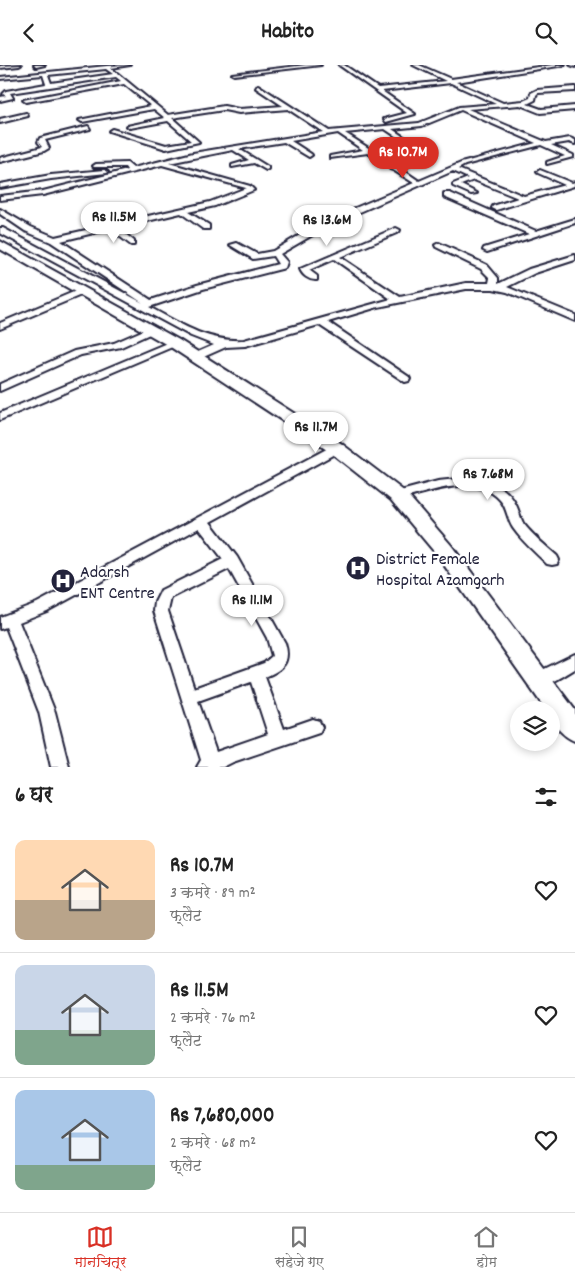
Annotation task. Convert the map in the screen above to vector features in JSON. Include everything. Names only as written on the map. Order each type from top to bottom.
[{"type":"street","points":[[0,67],[19,65]]},
{"type":"street","points":[[35,65],[43,65]]},
{"type":"street","points":[[35,65],[49,84],[46,85]]},
{"type":"street","points":[[0,78],[128,65]]},
{"type":"street","points":[[234,74],[319,65]]},
{"type":"street","points":[[341,65],[412,114],[386,120]]},
{"type":"street","points":[[415,65],[503,105]]},
{"type":"street","points":[[378,90],[563,65]]},
{"type":"street","points":[[107,67],[209,152]]},
{"type":"street","points":[[0,99],[11,97],[6,94],[8,92],[117,75]]},
{"type":"street","points":[[26,100],[125,83]]},
{"type":"street","points":[[530,86],[542,91]]},
{"type":"street","points":[[258,87],[327,132]]},
{"type":"street","points":[[0,198],[30,195],[209,152],[327,132],[409,126],[430,122],[461,108],[520,103],[531,101],[534,98],[533,93],[575,89]]},
{"type":"street","points":[[520,103],[540,111],[575,108]]},
{"type":"street","points":[[82,119],[156,107]]},
{"type":"street","points":[[130,125],[224,108],[236,111],[289,107]]},
{"type":"street","points":[[461,108],[572,156],[548,163]]},
{"type":"street","points":[[0,121],[26,115]]},
{"type":"street","points":[[409,126],[422,134]]},
{"type":"street","points":[[0,160],[42,150],[46,148],[42,139],[88,127]]},
{"type":"street","points":[[387,128],[417,147],[414,151],[423,161],[392,168]]},
{"type":"street","points":[[112,131],[166,147],[196,142]]},
{"type":"street","points":[[342,131],[392,168],[419,184]]},
{"type":"street","points":[[284,139],[309,155]]},
{"type":"street","points":[[388,143],[406,140]]},
{"type":"street","points":[[234,245],[256,257],[276,253],[324,224],[463,164],[544,144],[573,140]]},
{"type":"street","points":[[233,148],[266,168]]},
{"type":"street","points":[[332,157],[368,151]]},
{"type":"street","points":[[234,166],[255,161]]},
{"type":"street","points":[[54,240],[220,202],[250,191],[251,188],[164,163]]},
{"type":"street","points":[[0,179],[62,168],[127,165],[134,170]]},
{"type":"street","points":[[453,169],[524,198]]},
{"type":"street","points":[[0,186],[66,175],[134,170]]},
{"type":"street","points":[[540,171],[574,184]]},
{"type":"street","points":[[66,175],[70,186]]},
{"type":"street","points":[[473,177],[455,185],[473,193]]},
{"type":"street","points":[[496,208],[574,184]]},
{"type":"street","points":[[447,195],[536,234]]},
{"type":"street","points":[[0,211],[28,229],[54,240],[146,304],[194,334],[224,344],[245,343],[398,300],[448,289],[496,287],[531,298],[575,318]]},
{"type":"street","points":[[182,211],[206,227]]},
{"type":"street","points":[[487,250],[575,221]]},
{"type":"street","points":[[112,227],[131,243]]},
{"type":"street","points":[[0,230],[50,258],[146,304],[200,287],[278,268],[284,264],[277,257],[276,253]]},
{"type":"street","points":[[314,278],[304,272],[304,269],[396,230]]},
{"type":"street","points":[[0,244],[174,343],[336,448],[398,496],[444,550],[575,730]]},
{"type":"street","points":[[439,245],[484,267],[494,278],[496,287]]},
{"type":"street","points":[[334,256],[398,300]]},
{"type":"street","points":[[496,287],[532,271],[575,257]]},
{"type":"street","points":[[0,326],[83,291]]},
{"type":"street","points":[[320,321],[405,379]]},
{"type":"street","points":[[0,388],[86,349],[109,348],[151,330]]},
{"type":"street","points":[[0,417],[174,343]]},
{"type":"street","points":[[195,357],[224,344]]},
{"type":"street","points":[[60,767],[46,711],[5,621],[42,607],[336,448]]},
{"type":"street","points":[[398,496],[455,483],[482,483],[496,489],[505,497],[518,525],[552,560]]},
{"type":"street","points":[[189,697],[256,673],[276,664],[280,658],[280,652],[251,591],[232,561],[202,522]]},
{"type":"street","points":[[232,561],[166,594],[162,602],[161,611],[209,766],[228,755],[313,727]]},
{"type":"street","points":[[538,680],[575,661]]},
{"type":"street","points":[[256,673],[279,739]]},
{"type":"place","name":"District Female Hospital Azamgarh","points":[[358,568]]},
{"type":"place","name":"Adarsh ENT Centre","points":[[63,581]]}]
